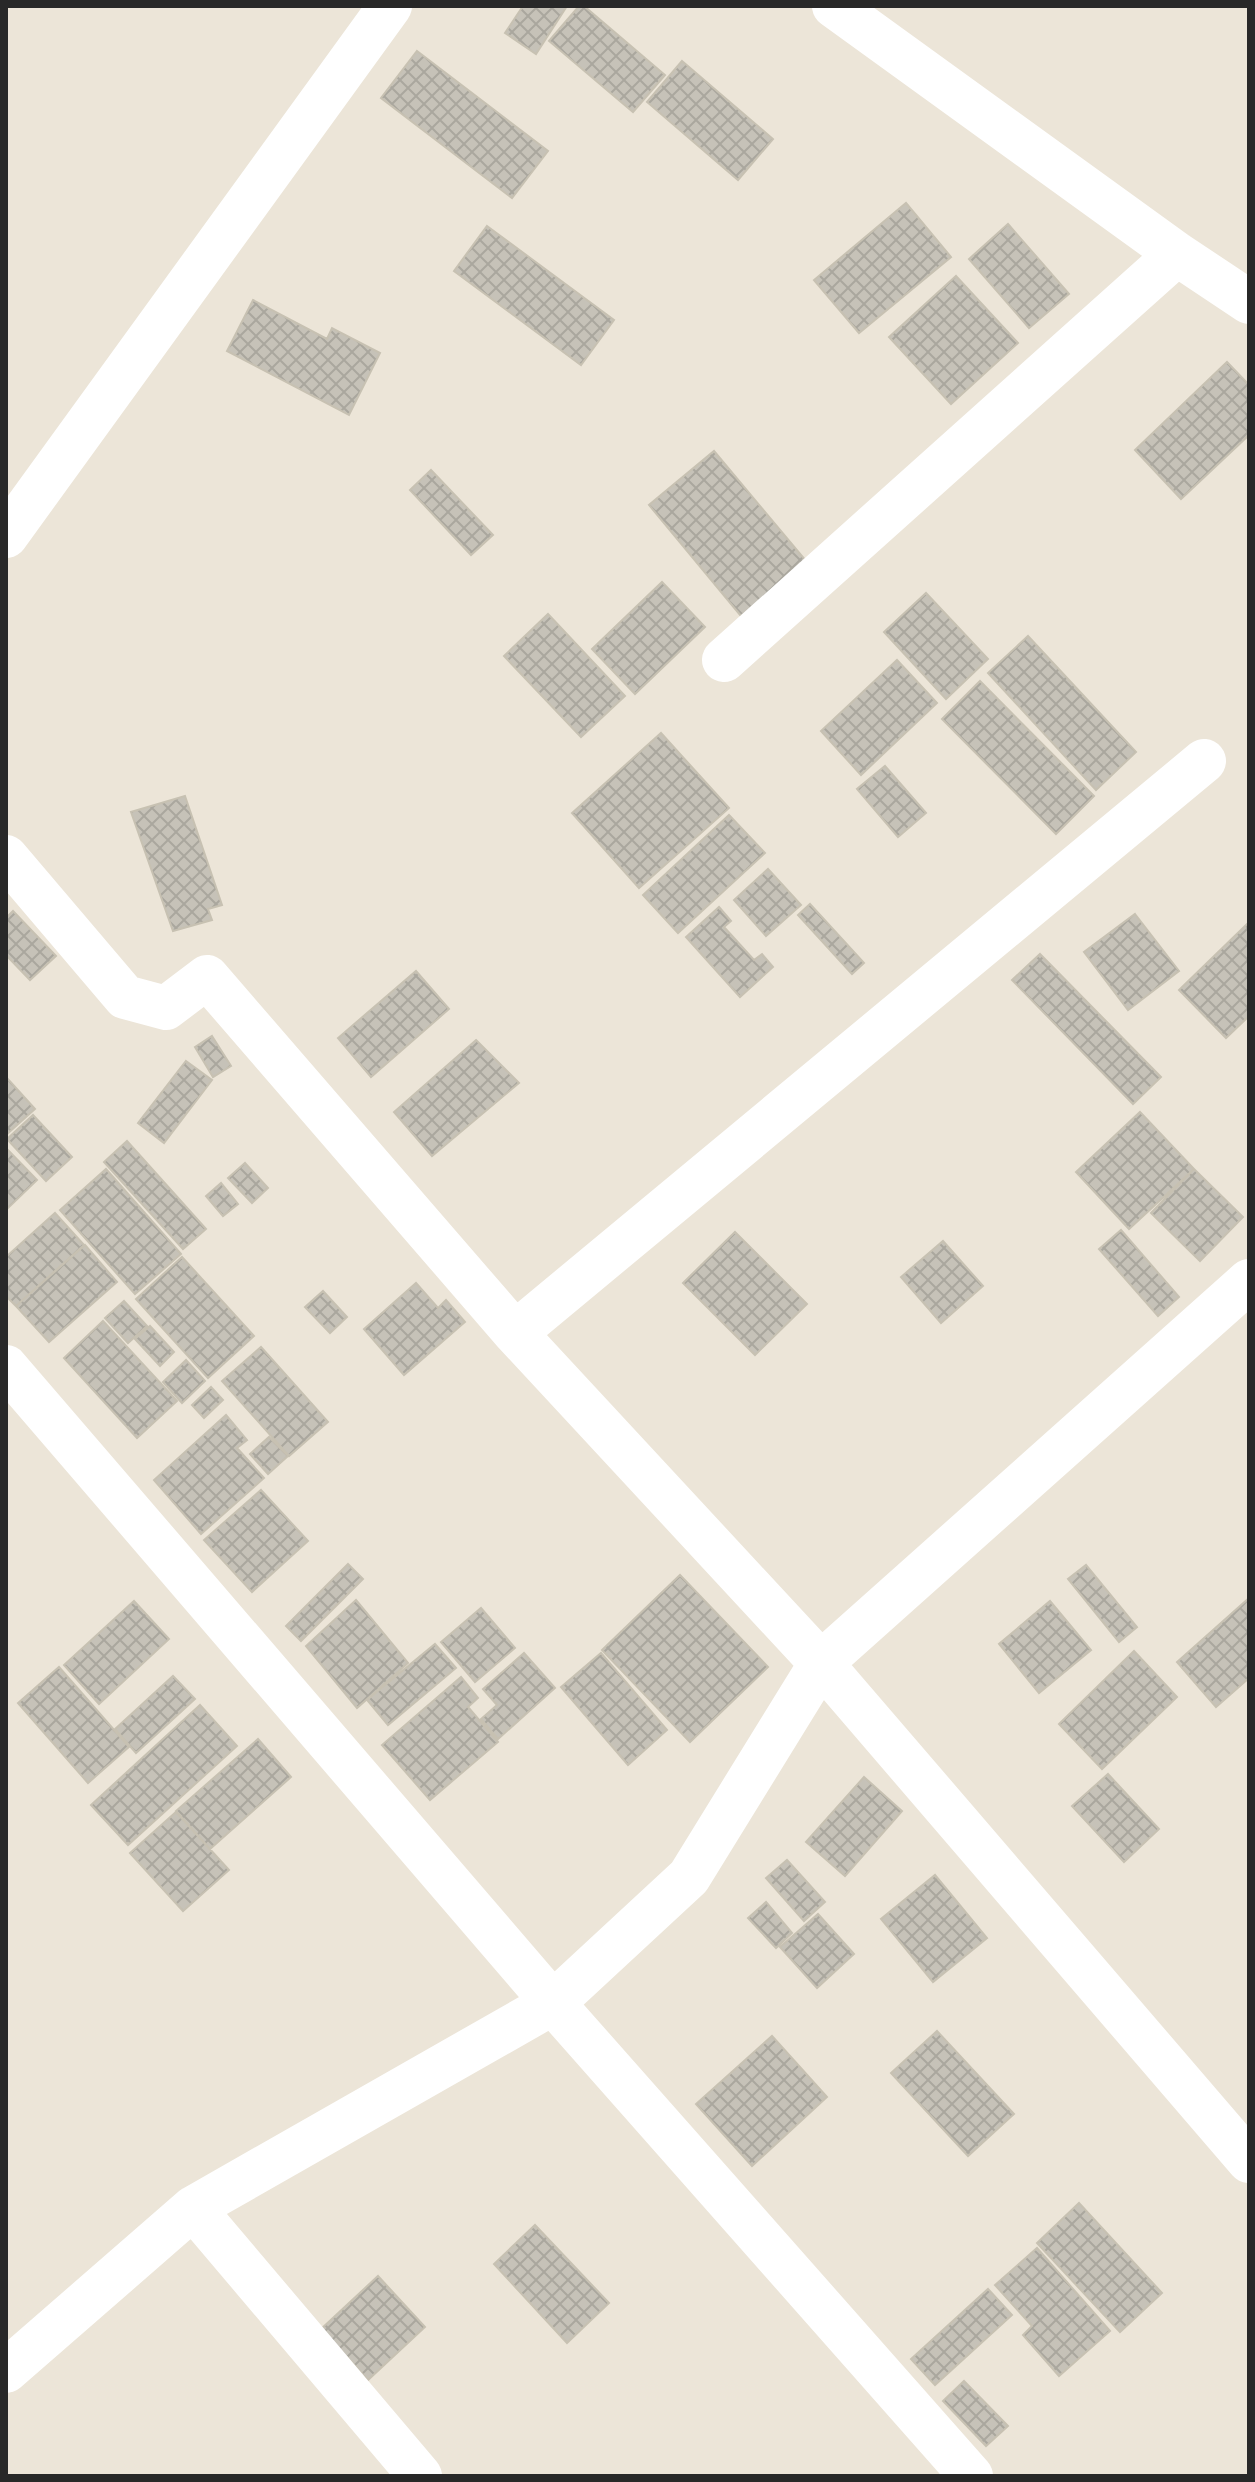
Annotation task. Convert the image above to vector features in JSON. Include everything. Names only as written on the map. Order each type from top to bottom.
[{"type":"street","points":[[10,523],[390,6]]},
{"type":"street","points":[[834,6],[882,19],[1177,254],[1249,302]]},
{"type":"street","points":[[724,660],[1177,254]]},
{"type":"street","points":[[515,1333],[1204,761]]},
{"type":"street","points":[[6,857],[125,997],[166,1008],[207,977],[515,1333],[821,1663],[1249,2161]]},
{"type":"street","points":[[6,2371],[193,2208],[553,2003],[689,1877],[821,1663],[1249,1281]]},
{"type":"street","points":[[6,1367],[553,2003],[971,2476]]},
{"type":"street","points":[[193,2208],[420,2476]]},
{"type":"building","points":[[523,6],[567,6],[536,54],[505,33]]},
{"type":"building","points":[[579,6],[584,6],[665,75],[633,112],[549,41]]},
{"type":"building","points":[[417,51],[548,151],[512,198],[381,98]]},
{"type":"building","points":[[682,61],[773,139],[738,180],[647,102]]},
{"type":"building","points":[[906,203],[951,257],[859,333],[814,280]]},
{"type":"building","points":[[1008,224],[1069,294],[1029,328],[969,259]]},
{"type":"building","points":[[487,226],[614,320],[581,365],[454,271]]},
{"type":"building","points":[[956,276],[1018,343],[951,404],[889,337]]},
{"type":"building","points":[[253,300],[327,339],[332,328],[380,353],[349,415],[227,351]]},
{"type":"building","points":[[1227,362],[1249,385],[1249,435],[1181,499],[1135,450]]},
{"type":"building","points":[[714,451],[806,561],[741,616],[649,505]]},
{"type":"building","points":[[431,470],[493,535],[471,555],[410,490]]},
{"type":"building","points":[[662,582],[705,627],[635,694],[592,649]]},
{"type":"building","points":[[926,593],[988,659],[946,699],[884,632]]},
{"type":"building","points":[[548,614],[625,696],[581,737],[504,656]]},
{"type":"building","points":[[1028,636],[1136,752],[1096,790],[988,673]]},
{"type":"building","points":[[897,660],[937,703],[861,775],[821,731]]},
{"type":"building","points":[[980,681],[1094,796],[1056,834],[942,719]]},
{"type":"building","points":[[661,733],[729,808],[639,888],[572,813]]},
{"type":"building","points":[[885,766],[926,813],[898,837],[857,789]]},
{"type":"building","points":[[185,796],[222,905],[208,909],[212,920],[173,931],[131,812]]},
{"type":"building","points":[[729,815],[765,853],[678,933],[643,895]]},
{"type":"building","points":[[768,869],[801,905],[766,936],[734,900]]},
{"type":"building","points":[[810,904],[864,963],[852,974],[798,915]]},
{"type":"building","points":[[719,907],[731,921],[724,927],[754,960],[762,954],[773,967],[740,997],[686,937]]},
{"type":"building","points":[[13,911],[56,956],[30,980],[6,955],[6,918]]},
{"type":"building","points":[[1135,914],[1179,971],[1128,1010],[1084,952]]},
{"type":"building","points":[[1249,922],[1249,1016],[1226,1038],[1179,990]]},
{"type":"building","points":[[1040,954],[1161,1077],[1133,1104],[1012,980]]},
{"type":"building","points":[[416,971],[449,1009],[371,1077],[338,1038]]},
{"type":"building","points":[[212,1036],[231,1066],[213,1077],[195,1047]]},
{"type":"building","points":[[476,1040],[519,1083],[432,1156],[394,1112]]},
{"type":"building","points":[[186,1061],[212,1080],[164,1143],[138,1123]]},
{"type":"building","points":[[6,1077],[35,1109],[6,1135]]},
{"type":"building","points":[[1140,1112],[1194,1169],[1129,1229],[1076,1172]]},
{"type":"building","points":[[33,1115],[72,1157],[46,1181],[7,1139]]},
{"type":"building","points":[[127,1141],[206,1229],[183,1249],[104,1162]]},
{"type":"building","points":[[6,1148],[37,1180],[6,1210]]},
{"type":"building","points":[[245,1163],[268,1188],[252,1203],[228,1178]]},
{"type":"building","points":[[106,1169],[181,1254],[135,1294],[60,1210]]},
{"type":"building","points":[[1194,1169],[1243,1217],[1200,1261],[1151,1213]]},
{"type":"building","points":[[221,1183],[238,1204],[223,1216],[206,1196]]},
{"type":"building","points":[[55,1213],[84,1245],[16,1306],[6,1296],[6,1257]]},
{"type":"building","points":[[1121,1230],[1179,1297],[1158,1316],[1099,1249]]},
{"type":"building","points":[[735,1232],[807,1304],[755,1355],[683,1283]]},
{"type":"building","points":[[943,1241],[983,1286],[941,1323],[901,1277]]},
{"type":"building","points":[[85,1245],[117,1282],[49,1342],[16,1306]]},
{"type":"building","points":[[182,1257],[254,1336],[208,1378],[136,1299]]},
{"type":"building","points":[[416,1283],[438,1308],[446,1300],[465,1322],[404,1375],[364,1329]]},
{"type":"building","points":[[323,1291],[347,1317],[330,1333],[305,1307]]},
{"type":"building","points":[[124,1301],[147,1326],[128,1343],[105,1318]]},
{"type":"building","points":[[103,1321],[177,1401],[137,1438],[64,1358]]},
{"type":"building","points":[[150,1326],[174,1352],[160,1366],[135,1339]]},
{"type":"building","points":[[261,1347],[328,1422],[289,1456],[222,1381]]},
{"type":"building","points":[[186,1360],[205,1381],[182,1403],[163,1382]]},
{"type":"building","points":[[211,1387],[223,1400],[204,1418],[192,1405]]},
{"type":"building","points":[[226,1415],[247,1440],[237,1448],[264,1478],[201,1534],[154,1480]]},
{"type":"building","points":[[269,1437],[288,1456],[268,1474],[250,1454]]},
{"type":"building","points":[[261,1490],[308,1541],[252,1592],[204,1540]]},
{"type":"building","points":[[348,1564],[363,1579],[301,1641],[286,1626]]},
{"type":"building","points":[[1086,1565],[1137,1627],[1119,1642],[1068,1579]]},
{"type":"building","points":[[680,1575],[768,1667],[690,1742],[602,1650]]},
{"type":"building","points":[[1249,1598],[1249,1678],[1216,1707],[1177,1662]]},
{"type":"building","points":[[356,1600],[408,1663],[357,1708],[306,1646]]},
{"type":"building","points":[[134,1601],[169,1639],[99,1704],[64,1665]]},
{"type":"building","points":[[1050,1601],[1091,1650],[1039,1693],[999,1644]]},
{"type":"building","points":[[481,1608],[515,1648],[475,1682],[441,1642]]},
{"type":"building","points":[[435,1644],[456,1668],[388,1725],[367,1700]]},
{"type":"building","points":[[1134,1651],[1177,1697],[1102,1769],[1059,1724]]},
{"type":"building","points":[[524,1653],[555,1688],[498,1739],[481,1719],[497,1705],[483,1689]]},
{"type":"building","points":[[601,1653],[667,1730],[628,1765],[561,1687]]},
{"type":"building","points":[[59,1667],[129,1747],[88,1783],[18,1703]]},
{"type":"building","points":[[173,1676],[195,1699],[136,1753],[115,1729]]},
{"type":"building","points":[[461,1677],[478,1698],[468,1707],[498,1742],[430,1800],[382,1745]]},
{"type":"building","points":[[200,1705],[237,1746],[128,1845],[91,1805]]},
{"type":"building","points":[[258,1739],[291,1777],[210,1849],[176,1811]]},
{"type":"building","points":[[1108,1774],[1159,1829],[1124,1862],[1072,1806]]},
{"type":"building","points":[[864,1777],[902,1811],[845,1876],[806,1842]]},
{"type":"building","points":[[176,1812],[229,1870],[183,1911],[130,1853]]},
{"type":"building","points":[[787,1860],[825,1902],[804,1921],[766,1878]]},
{"type":"building","points":[[935,1875],[987,1938],[933,1982],[881,1919]]},
{"type":"building","points":[[766,1902],[792,1933],[776,1948],[748,1918]]},
{"type":"building","points":[[818,1914],[854,1954],[817,1988],[780,1947]]},
{"type":"building","points":[[937,2031],[1014,2114],[968,2156],[891,2073]]},
{"type":"building","points":[[772,2036],[827,2097],[752,2166],[696,2104]]},
{"type":"building","points":[[1079,2203],[1162,2293],[1120,2332],[1037,2243]]},
{"type":"building","points":[[535,2225],[609,2303],[567,2343],[494,2264]]},
{"type":"building","points":[[1037,2248],[1110,2331],[1059,2376],[1023,2335],[1032,2326],[995,2285]]},
{"type":"building","points":[[378,2276],[425,2327],[368,2380],[321,2329]]},
{"type":"building","points":[[988,2289],[1012,2315],[935,2385],[911,2359]]},
{"type":"building","points":[[964,2381],[1008,2426],[986,2446],[943,2401]]}]
